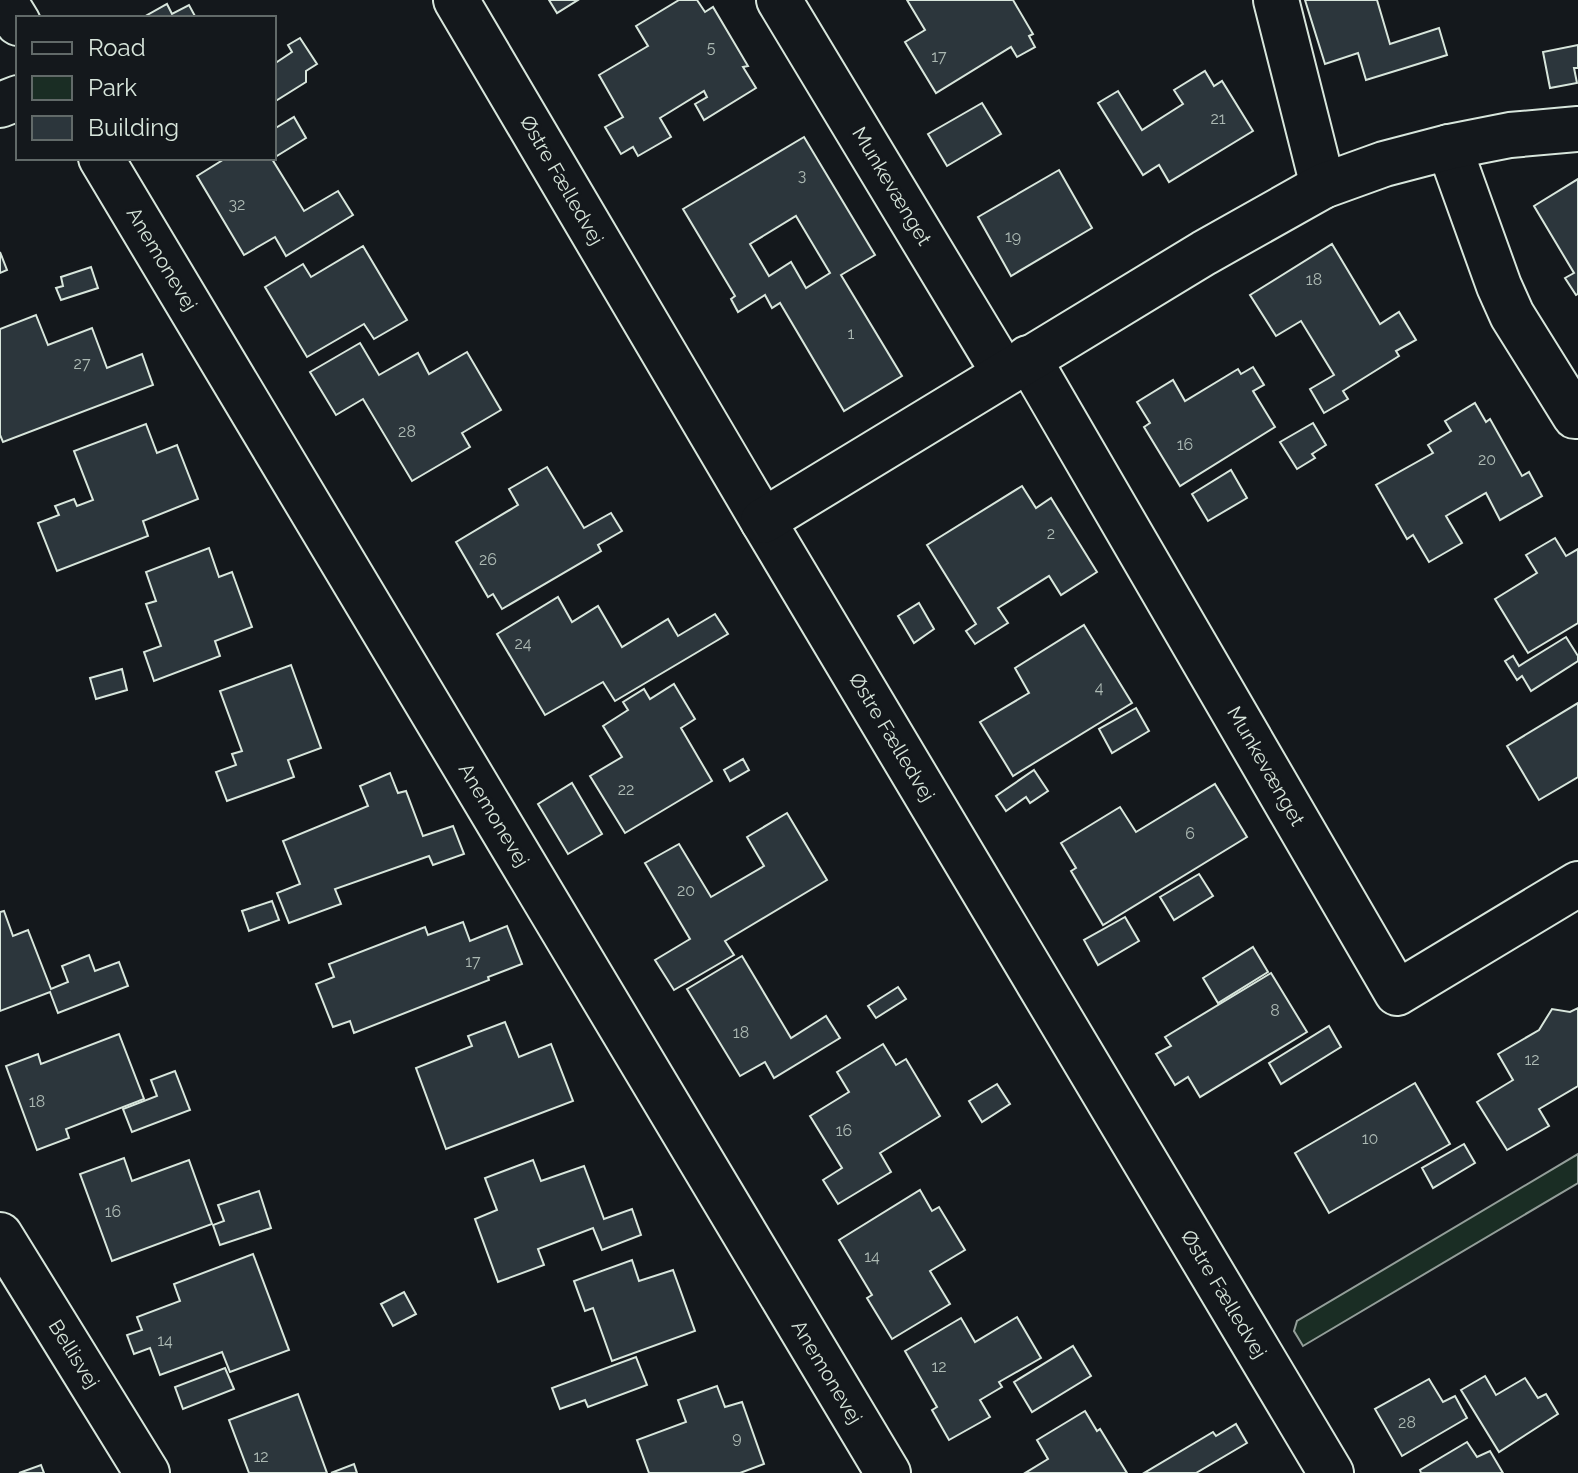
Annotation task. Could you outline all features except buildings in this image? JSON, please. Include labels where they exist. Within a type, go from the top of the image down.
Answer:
[{"type":"street","points":[[4,0],[16,20]]},
{"type":"street","name":"Østre Fælledvej","points":[[456,0],[1331,1473]]},
{"type":"street","name":"Munkevænget","points":[[779,0],[1016,365],[1397,993],[1578,884]]},
{"type":"street","points":[[1276,0],[1323,186]]},
{"type":"street","points":[[763,521],[1016,365],[1266,216],[1323,186],[1384,164],[1449,147],[1510,135],[1578,129]]},
{"type":"street","points":[[1449,147],[1486,257],[1512,315],[1575,416],[1578,416]]},
{"type":"street","name":"Anemonevej","points":[[102,160],[888,1473]]},
{"type":"street","name":"Bellisvej","points":[[0,1235],[147,1473]]},
{"type":"green space","points":[[1578,1154],[1578,1183],[1303,1346],[1294,1331],[1297,1321]]}]
